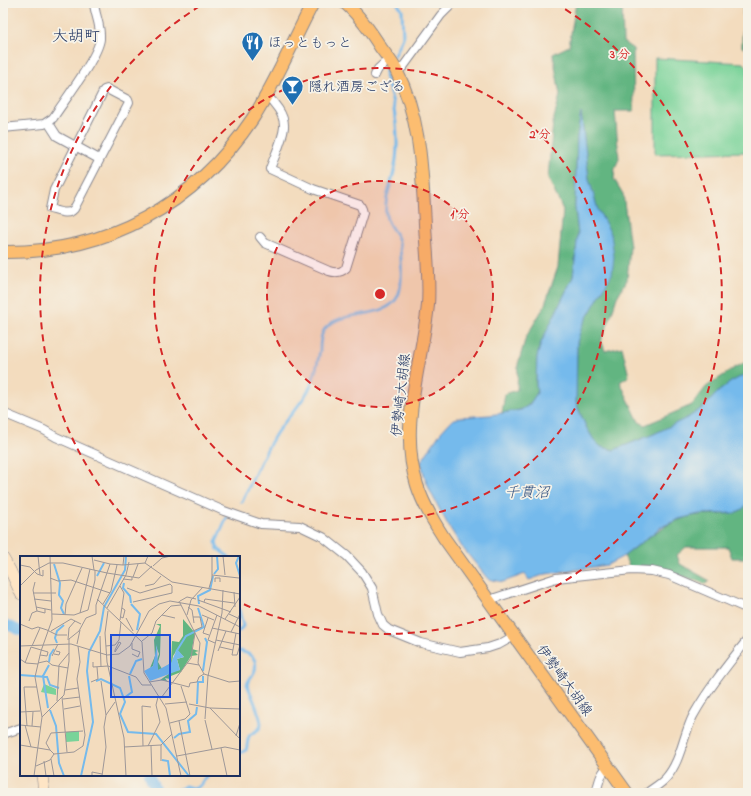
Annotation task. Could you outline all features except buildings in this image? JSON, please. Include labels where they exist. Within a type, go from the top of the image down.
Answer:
[{"type":"main road","points":[[3,252],[38,251],[79,244],[112,234],[154,214],[185,193],[210,171],[237,140],[254,117],[313,3]]},
{"type":"main road","name":"伊勢崎大胡線","points":[[345,3],[367,27],[396,71],[413,113],[420,153],[428,295],[427,312],[410,425],[412,467],[420,495],[437,526],[489,601],[627,793]]},
{"type":"street","points":[[3,128],[41,124],[48,122],[53,118],[95,54],[100,40],[100,23],[94,3]]},
{"type":"street","points":[[396,71],[402,66],[441,15],[453,3]]},
{"type":"street","points":[[375,75],[378,69],[389,59]]},
{"type":"street","points":[[106,89],[128,100],[129,103],[99,159],[72,212],[67,213],[50,209],[54,190],[104,90],[106,89]]},
{"type":"street","points":[[260,237],[265,243],[329,271],[343,271],[346,268],[362,213],[360,205],[313,189],[270,169],[277,152],[284,127],[276,105],[266,95]]},
{"type":"street","points":[[48,122],[57,136],[99,159]]},
{"type":"street","points":[[3,413],[224,511],[261,524],[300,526],[323,537],[347,556],[362,572],[372,588],[378,614],[383,624],[389,630],[421,643],[460,652],[488,648],[500,644],[514,636]]},
{"type":"street","points":[[3,558],[20,592]]},
{"type":"street","points":[[489,601],[523,588],[556,578],[644,570],[669,575],[748,609]]},
{"type":"street","points":[[647,793],[664,781],[668,775],[677,760],[693,717],[748,639]]},
{"type":"street","points":[[3,734],[20,728]]},
{"type":"street","points":[[596,793],[601,775],[609,766]]},
{"type":"street","points":[[42,776],[44,793]]},
{"type":"green space","points":[[576,3],[622,3],[623,42],[633,49],[634,111],[615,111],[619,159],[615,168],[614,179],[623,194],[630,247],[627,280],[617,297],[601,340],[605,351],[622,347],[629,376],[620,382],[639,422],[645,425],[692,405],[706,387],[736,367],[748,361],[748,373],[731,382],[718,392],[705,406],[689,417],[654,434],[614,450],[601,447],[594,441],[586,427],[576,403],[577,342],[582,326],[603,289],[611,234],[598,210],[589,179],[581,114],[577,137],[575,207],[578,234],[573,277],[541,343],[537,357],[537,393],[529,404],[523,409],[502,413],[505,394],[517,390],[518,364],[526,337],[544,307],[558,267],[563,210],[548,178],[553,122],[560,95],[553,54],[569,46]]},
{"type":"green space","points":[[741,3],[748,3],[748,50],[742,47],[743,6]]},
{"type":"green space","points":[[655,58],[744,63],[748,68],[748,152],[655,154]]},
{"type":"green space","points":[[748,500],[748,558],[732,558],[728,547],[686,547],[677,555],[680,564],[710,581],[706,584],[659,568],[629,566],[624,556],[650,536],[668,525],[688,517],[704,514],[735,513],[744,508]]},
{"type":"water","name":"千貫沼","points":[[581,113],[589,179],[598,210],[611,234],[614,257],[612,274],[582,326],[577,342],[576,403],[586,427],[594,440],[601,447],[614,450],[654,434],[689,417],[705,406],[718,392],[731,382],[748,373],[748,500],[744,508],[735,513],[699,514],[679,519],[661,527],[624,556],[607,565],[546,574],[529,580],[525,574],[503,582],[488,579],[462,547],[431,493],[421,462],[441,432],[452,420],[461,417],[490,415],[521,410],[529,405],[537,393],[537,357],[541,343],[573,277],[578,234],[575,207],[577,137]]},
{"type":"waterway","points":[[394,57],[403,38],[402,10],[397,3]]},
{"type":"waterway","points":[[242,502],[258,466],[272,440],[308,392],[315,372],[320,350],[321,337],[324,330],[332,323],[341,319],[383,309],[392,304],[400,291],[401,257],[399,241],[390,226],[386,215],[387,198],[394,171],[397,147],[396,123],[392,98],[385,76],[386,71]]},
{"type":"waterway","points":[[227,517],[216,542],[218,549],[228,556]]},
{"type":"waterway","points":[[240,614],[243,626],[240,630]]},
{"type":"waterway","points":[[3,623],[20,631]]},
{"type":"waterway","points":[[240,651],[252,656],[255,662],[256,666],[254,672],[247,684],[261,722],[258,730],[249,736],[246,750],[240,753]]},
{"type":"waterway","points":[[149,776],[157,793]]},
{"type":"waterway","points":[[174,793],[185,786],[195,789],[206,776]]},
{"type":"place","name":"ほっともっと","points":[[252,62]]},
{"type":"place","name":"隠れ酒房ござる","points":[[292,106]]},
{"type":"district","name":"大胡町","points":[[76,35]]}]
